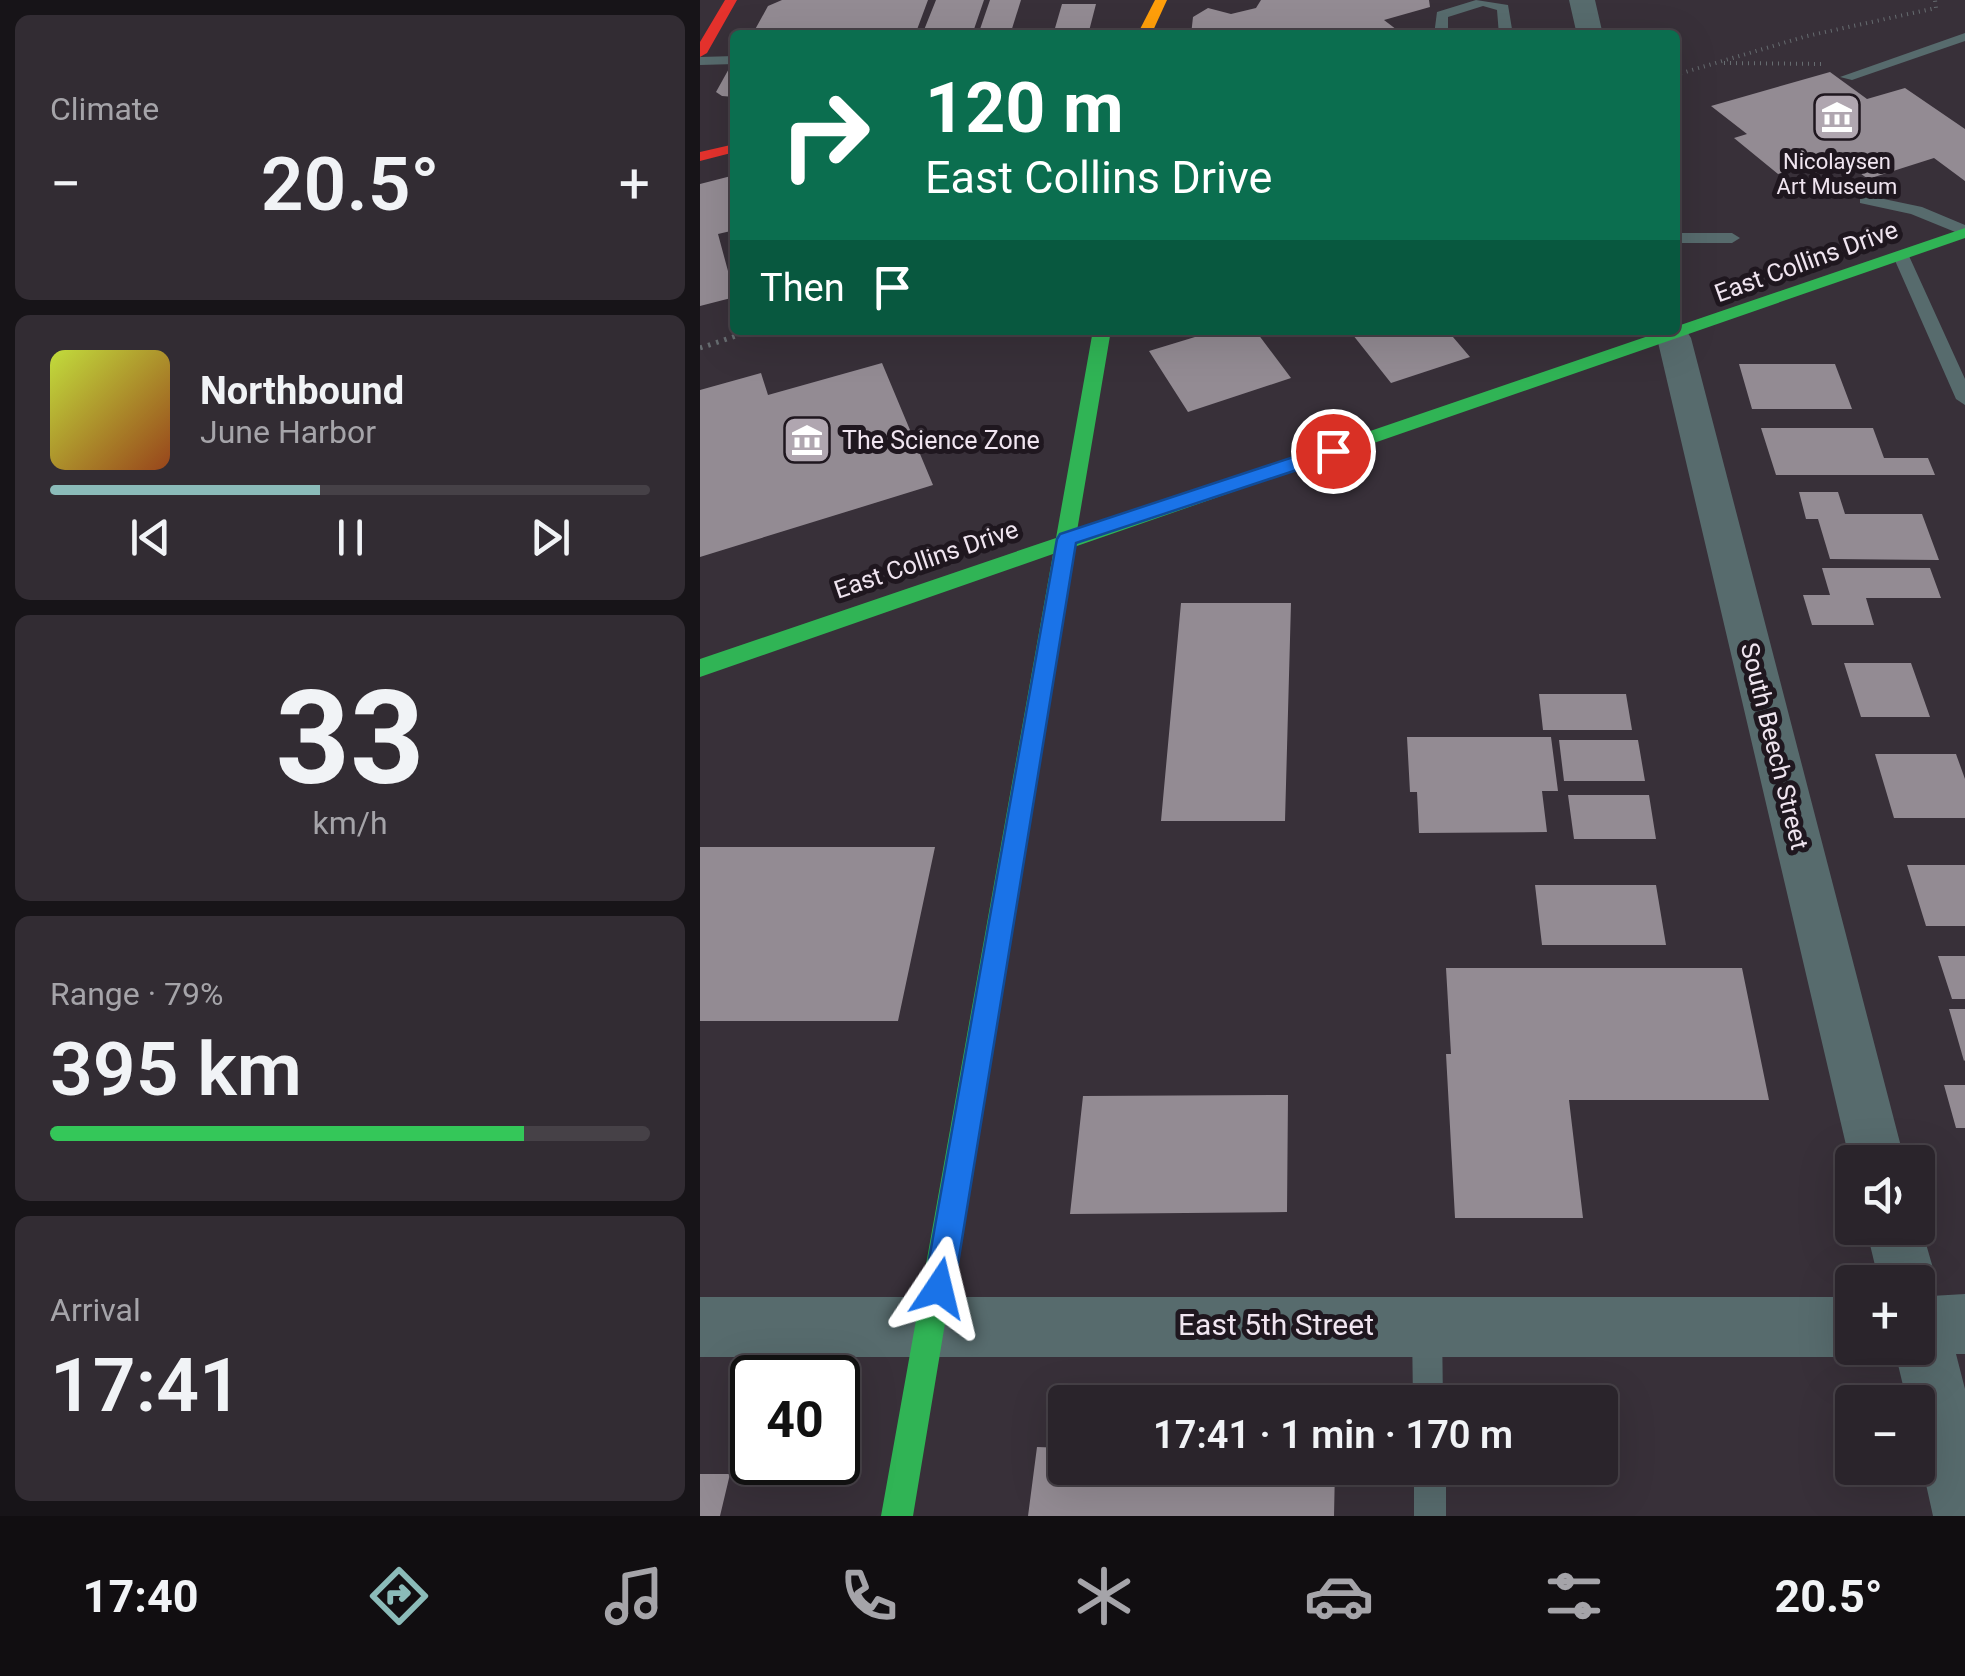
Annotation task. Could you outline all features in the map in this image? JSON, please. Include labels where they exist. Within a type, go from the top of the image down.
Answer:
[{"type":"street","points":[[700,57],[731,0]]},
{"type":"street","points":[[1582,0],[1589,30]]},
{"type":"street","points":[[700,157],[730,149]]},
{"type":"street","name":"East Collins Drive","points":[[1680,332],[1965,232]]},
{"type":"street","points":[[897,1516],[1101,335]]},
{"type":"street","name":"East Collins Drive","points":[[700,668],[1670,335]]},
{"type":"street","name":"South Beech Street","points":[[1673,335],[1874,1145]]},
{"type":"street","name":"East 5th Street","points":[[700,1327],[1835,1326]]},
{"type":"street","points":[[1935,1365],[1965,1515]]},
{"type":"lane","points":[[1442,30],[1442,15],[1483,2],[1503,8],[1505,30]]},
{"type":"lane","points":[[1848,77],[1965,37]]},
{"type":"lane","points":[[700,57],[730,60]]},
{"type":"lane","points":[[1865,200],[1908,205],[1937,214],[1965,232]]},
{"type":"lane","points":[[1680,238],[1732,238]]},
{"type":"lane","points":[[1901,256],[1965,399]]},
{"type":"lane","points":[[1427,1325],[1428,1385]]},
{"type":"lane","points":[[1430,1485],[1430,1516]]},
{"type":"path","points":[[1680,74],[1807,36],[1936,8],[1936,0]]},
{"type":"path","points":[[700,348],[739,335]]},
{"type":"building","points":[[782,0],[928,0],[917,30],[755,30],[768,6]]},
{"type":"building","points":[[936,0],[984,0],[974,30],[924,30]]},
{"type":"building","points":[[990,0],[1021,0],[1012,30],[980,30]]},
{"type":"building","points":[[1261,0],[1429,0],[1430,7],[1384,20],[1397,30],[1192,30],[1193,17],[1208,8],[1231,14],[1256,8]]},
{"type":"building","points":[[1062,4],[1096,4],[1089,30],[1054,30]]},
{"type":"building","points":[[730,67],[730,97],[716,92]]},
{"type":"building","name":"Nicolaysen Art Museum","points":[[1830,72],[1867,99],[1905,88],[1965,129],[1965,181],[1934,158],[1868,179],[1837,156],[1778,174],[1734,138],[1747,134],[1711,106]]},
{"type":"building","points":[[730,176],[730,231],[718,234],[730,278],[730,298],[700,306],[700,184]]},
{"type":"building","points":[[1202,335],[1259,335],[1291,378],[1188,412],[1149,351]]},
{"type":"building","points":[[1353,335],[1451,335],[1470,357],[1391,383]]},
{"type":"building","name":"The Science Zone","points":[[882,363],[933,485],[700,557],[700,390],[761,373],[768,395]]},
{"type":"building","points":[[1739,364],[1835,364],[1852,409],[1752,409]]},
{"type":"building","points":[[1761,428],[1873,428],[1884,458],[1928,458],[1935,475],[1776,475]]},
{"type":"building","points":[[1799,492],[1838,492],[1845,514],[1922,514],[1939,560],[1830,559],[1818,519],[1806,519]]},
{"type":"building","points":[[1822,568],[1930,568],[1941,598],[1866,598],[1874,625],[1812,625],[1803,595],[1830,595]]},
{"type":"building","points":[[1181,603],[1291,603],[1285,821],[1161,821]]},
{"type":"building","points":[[1844,663],[1911,663],[1930,717],[1861,717]]},
{"type":"building","points":[[1539,694],[1626,694],[1632,730],[1543,730]]},
{"type":"building","points":[[1407,737],[1551,737],[1558,791],[1542,791],[1547,832],[1419,833],[1417,792],[1410,792]]},
{"type":"building","points":[[1559,740],[1638,740],[1645,781],[1564,781]]},
{"type":"building","points":[[1875,754],[1956,754],[1965,779],[1965,818],[1894,818]]},
{"type":"building","points":[[1568,795],[1649,795],[1656,839],[1574,839]]},
{"type":"building","points":[[700,847],[935,847],[898,1021],[700,1021]]},
{"type":"building","points":[[1907,865],[1965,865],[1965,926],[1926,926]]},
{"type":"building","points":[[1535,885],[1656,885],[1666,945],[1542,945]]},
{"type":"building","points":[[1938,956],[1965,956],[1965,999],[1952,999]]},
{"type":"building","points":[[1446,968],[1742,968],[1769,1100],[1569,1100],[1583,1218],[1455,1218],[1446,1054],[1451,1054]]},
{"type":"building","points":[[1949,1009],[1965,1009],[1964,1061]]},
{"type":"building","points":[[1944,1085],[1965,1085],[1965,1128],[1956,1128]]},
{"type":"building","points":[[1288,1095],[1287,1212],[1070,1214],[1083,1096]]},
{"type":"building","points":[[1037,1447],[1048,1447],[1048,1485],[1335,1485],[1334,1516],[1028,1516]]},
{"type":"building","points":[[700,1474],[730,1474],[720,1516],[700,1516]]},
{"type":"traffic: fast","points":[[1680,331],[1965,233]]},
{"type":"traffic: fast","points":[[897,1516],[1101,335]]},
{"type":"traffic: fast","points":[[700,668],[1668,335]]},
{"type":"traffic: slow","points":[[1146,30],[1161,0]]},
{"type":"traffic: jam","points":[[700,53],[731,0]]},
{"type":"traffic: jam","points":[[700,157],[730,149]]},
{"type":"place","name":"Nicolaysen Art Museum","points":[[1837,117]]},
{"type":"place","name":"The Science Zone","points":[[807,440]]},
{"type":"route","points":[[939,1288],[1067,539],[1333,451]]}]
